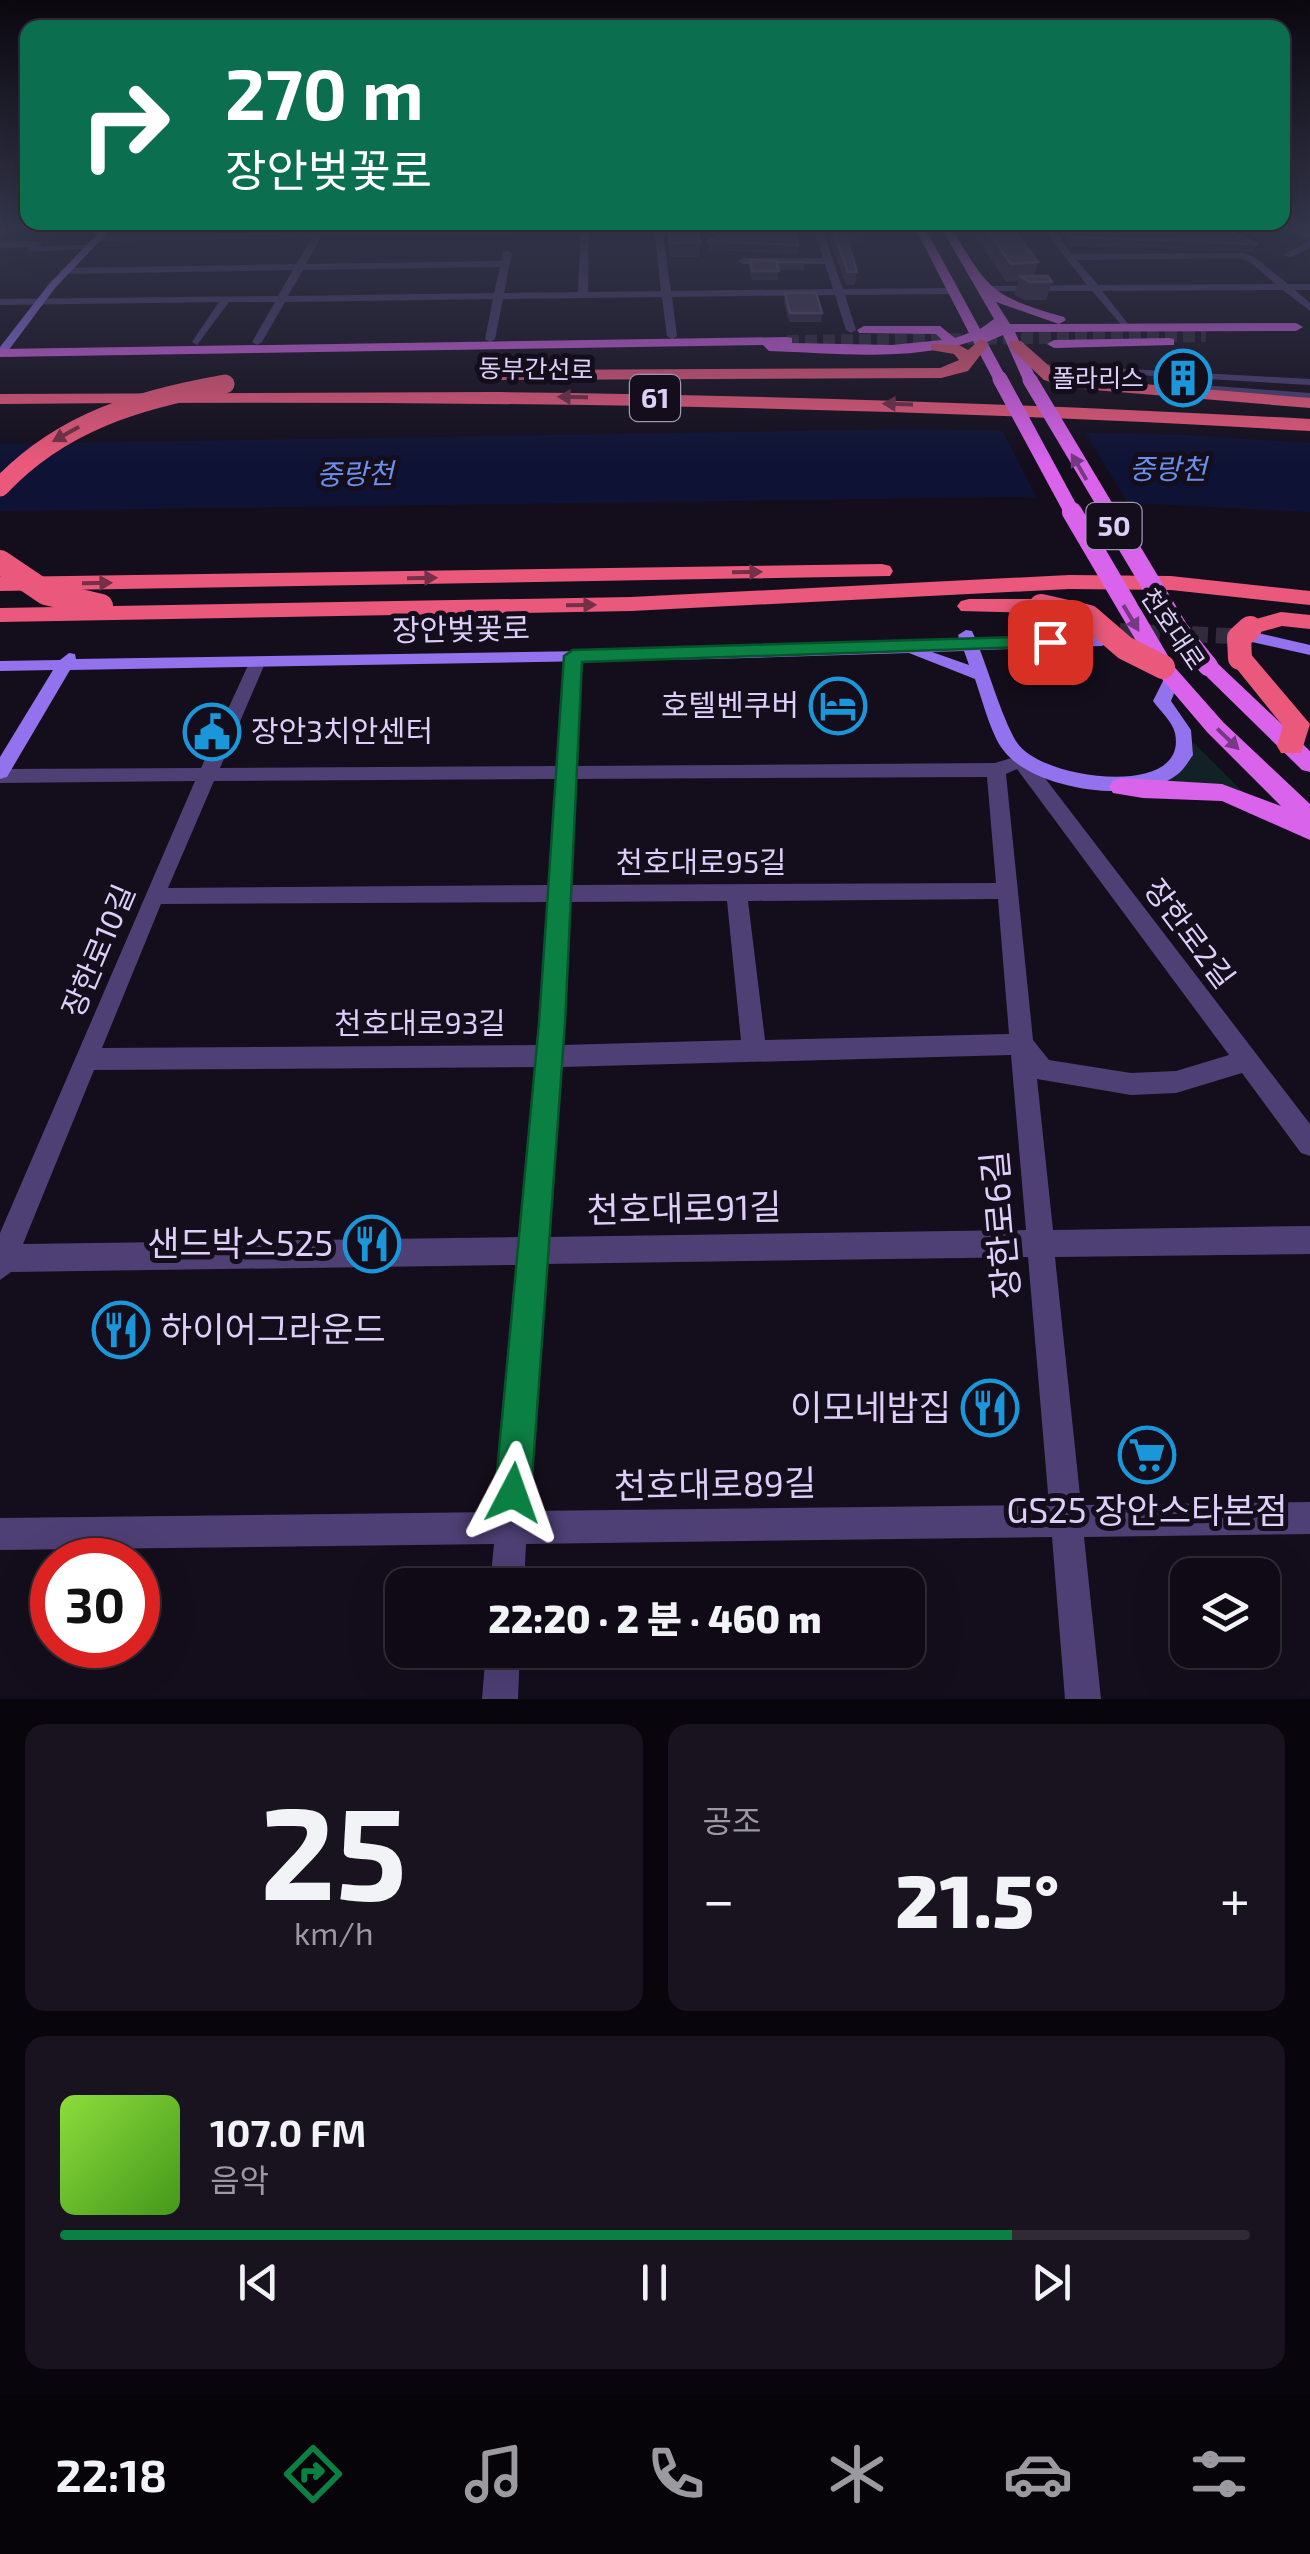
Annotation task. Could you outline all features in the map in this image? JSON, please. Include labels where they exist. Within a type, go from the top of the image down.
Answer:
[{"type":"highway","points":[[1007,331],[1028,379]]},
{"type":"highway","points":[[462,376],[941,373],[962,366],[980,341]]},
{"type":"highway","points":[[938,346],[959,350],[968,360]]},
{"type":"highway","points":[[619,374],[1056,379],[1098,386],[1310,400]]},
{"type":"highway","points":[[0,388],[307,377]]},
{"type":"highway","points":[[1028,379],[1310,400]]},
{"type":"highway","points":[[1028,379],[1310,422]]},
{"type":"highway","points":[[0,488],[40,450],[91,421],[158,398],[232,381]]},
{"type":"highway","name":"동부간선로","points":[[0,399],[337,395],[671,398],[1310,422]]},
{"type":"highway","points":[[0,562],[23,581],[50,594],[101,606],[196,611]]},
{"type":"highway","points":[[0,584],[1072,567],[1183,570],[1310,581]]},
{"type":"highway","points":[[631,604],[1085,582],[1171,583],[1310,598]]},
{"type":"highway","points":[[0,615],[631,604],[1041,606],[1090,617],[1125,648],[1167,674]]},
{"type":"highway","points":[[1300,754],[1297,726],[1252,643],[1281,619],[1310,622]]},
{"type":"main road","points":[[926,329],[950,322],[952,305]]},
{"type":"main road","name":"천호대로","points":[[960,305],[1114,590],[1167,674],[1310,819]]},
{"type":"main road","points":[[992,305],[1007,331]]},
{"type":"main road","points":[[1011,305],[1068,323],[1094,326]]},
{"type":"main road","points":[[2,349],[197,342],[680,339],[938,346],[1042,327],[1124,325],[1299,331],[1310,337]]},
{"type":"main road","points":[[1042,327],[1034,331],[1040,340],[1059,344],[1299,331]]},
{"type":"main road","points":[[844,331],[944,332],[949,343],[938,346]]},
{"type":"main road","points":[[1203,333],[1299,331]]},
{"type":"main road","points":[[2,349],[71,352],[788,336]]},
{"type":"main road","points":[[71,352],[69,348],[106,344]]},
{"type":"main road","points":[[1028,379],[1036,352],[1059,344]]},
{"type":"main road","name":"천호대로","points":[[1028,379],[1178,629],[1208,666],[1300,754]]},
{"type":"main road","points":[[1121,787],[1223,793],[1253,802],[1310,831]]},
{"type":"street","points":[[2,349],[36,305]]},
{"type":"street","points":[[197,342],[222,305]]},
{"type":"street","points":[[257,342],[278,305]]},
{"type":"street","points":[[490,340],[497,305]]},
{"type":"street","points":[[669,305],[680,339]]},
{"type":"street","points":[[840,305],[844,331]]},
{"type":"street","points":[[1108,305],[1124,325]]},
{"type":"street","points":[[1194,374],[1199,381],[1310,400]]},
{"type":"street","points":[[1028,379],[1194,374],[1310,382]]},
{"type":"street","name":"장안벚꽃로","points":[[0,666],[68,660],[1096,636]]},
{"type":"street","name":"장안벚꽃로","points":[[0,656],[258,662],[894,647],[968,640]]},
{"type":"street","name":"장한로6길","points":[[968,640],[1002,730],[1009,766],[1008,891],[1082,1699]]},
{"type":"street","points":[[1252,643],[1310,651]]},
{"type":"street","points":[[894,647],[938,657],[980,675]]},
{"type":"street","points":[[508,1568],[531,1248],[550,1056],[573,656]]},
{"type":"street","points":[[0,774],[68,660]]},
{"type":"street","name":"장한로10길","points":[[1,1260],[154,896],[258,662]]},
{"type":"street","points":[[0,774],[1009,766],[1074,783],[1121,787],[1165,772],[1182,755],[1184,734],[1162,702],[1167,674]]},
{"type":"street","name":"장한로2길","points":[[1009,766],[1247,1060],[1310,1144]]},
{"type":"street","name":"천호대로95길","points":[[154,896],[1008,891]]},
{"type":"street","points":[[737,894],[754,1051]]},
{"type":"street","points":[[1022,1044],[1042,1070],[1131,1084],[1176,1082],[1247,1060]]},
{"type":"street","name":"천호대로93길","points":[[87,1059],[550,1056],[1022,1044]]},
{"type":"street","name":"천호대로91길","points":[[1,1260],[531,1248],[1310,1240]]},
{"type":"street","name":"천호대로89길","points":[[0,1534],[1310,1518]]},
{"type":"street","points":[[500,1699],[502,1668]]},
{"type":"shaded area","points":[[1193,743],[1245,794],[1156,782],[1192,752]]},
{"type":"water","name":"중랑천","points":[[917,429],[1187,435],[1310,443],[1310,512],[1017,497],[0,511],[0,444]]},
{"type":"pier","points":[[1000,426],[1082,427],[1130,507],[1039,503]]},
{"type":"building","points":[[788,305],[820,305],[822,313],[790,313]]},
{"type":"tunnel","points":[[787,341],[1206,336]]},
{"type":"tunnel","points":[[1096,630],[1252,637]]},
{"type":"place","name":"폴라리스","points":[[1183,378]]},
{"type":"place","name":"호텔벤쿠버","points":[[838,706]]},
{"type":"place","name":"장안3치안센터","points":[[212,732]]},
{"type":"place","name":"샌드박스525","points":[[372,1244]]},
{"type":"place","name":"하이어그라운드","points":[[121,1330]]},
{"type":"place","name":"이모네밥집","points":[[990,1408]]},
{"type":"place","name":"GS25 장안스타본점","points":[[1147,1455]]},
{"type":"route","points":[[513,1493],[552,1023],[573,656],[1050,642]]}]
